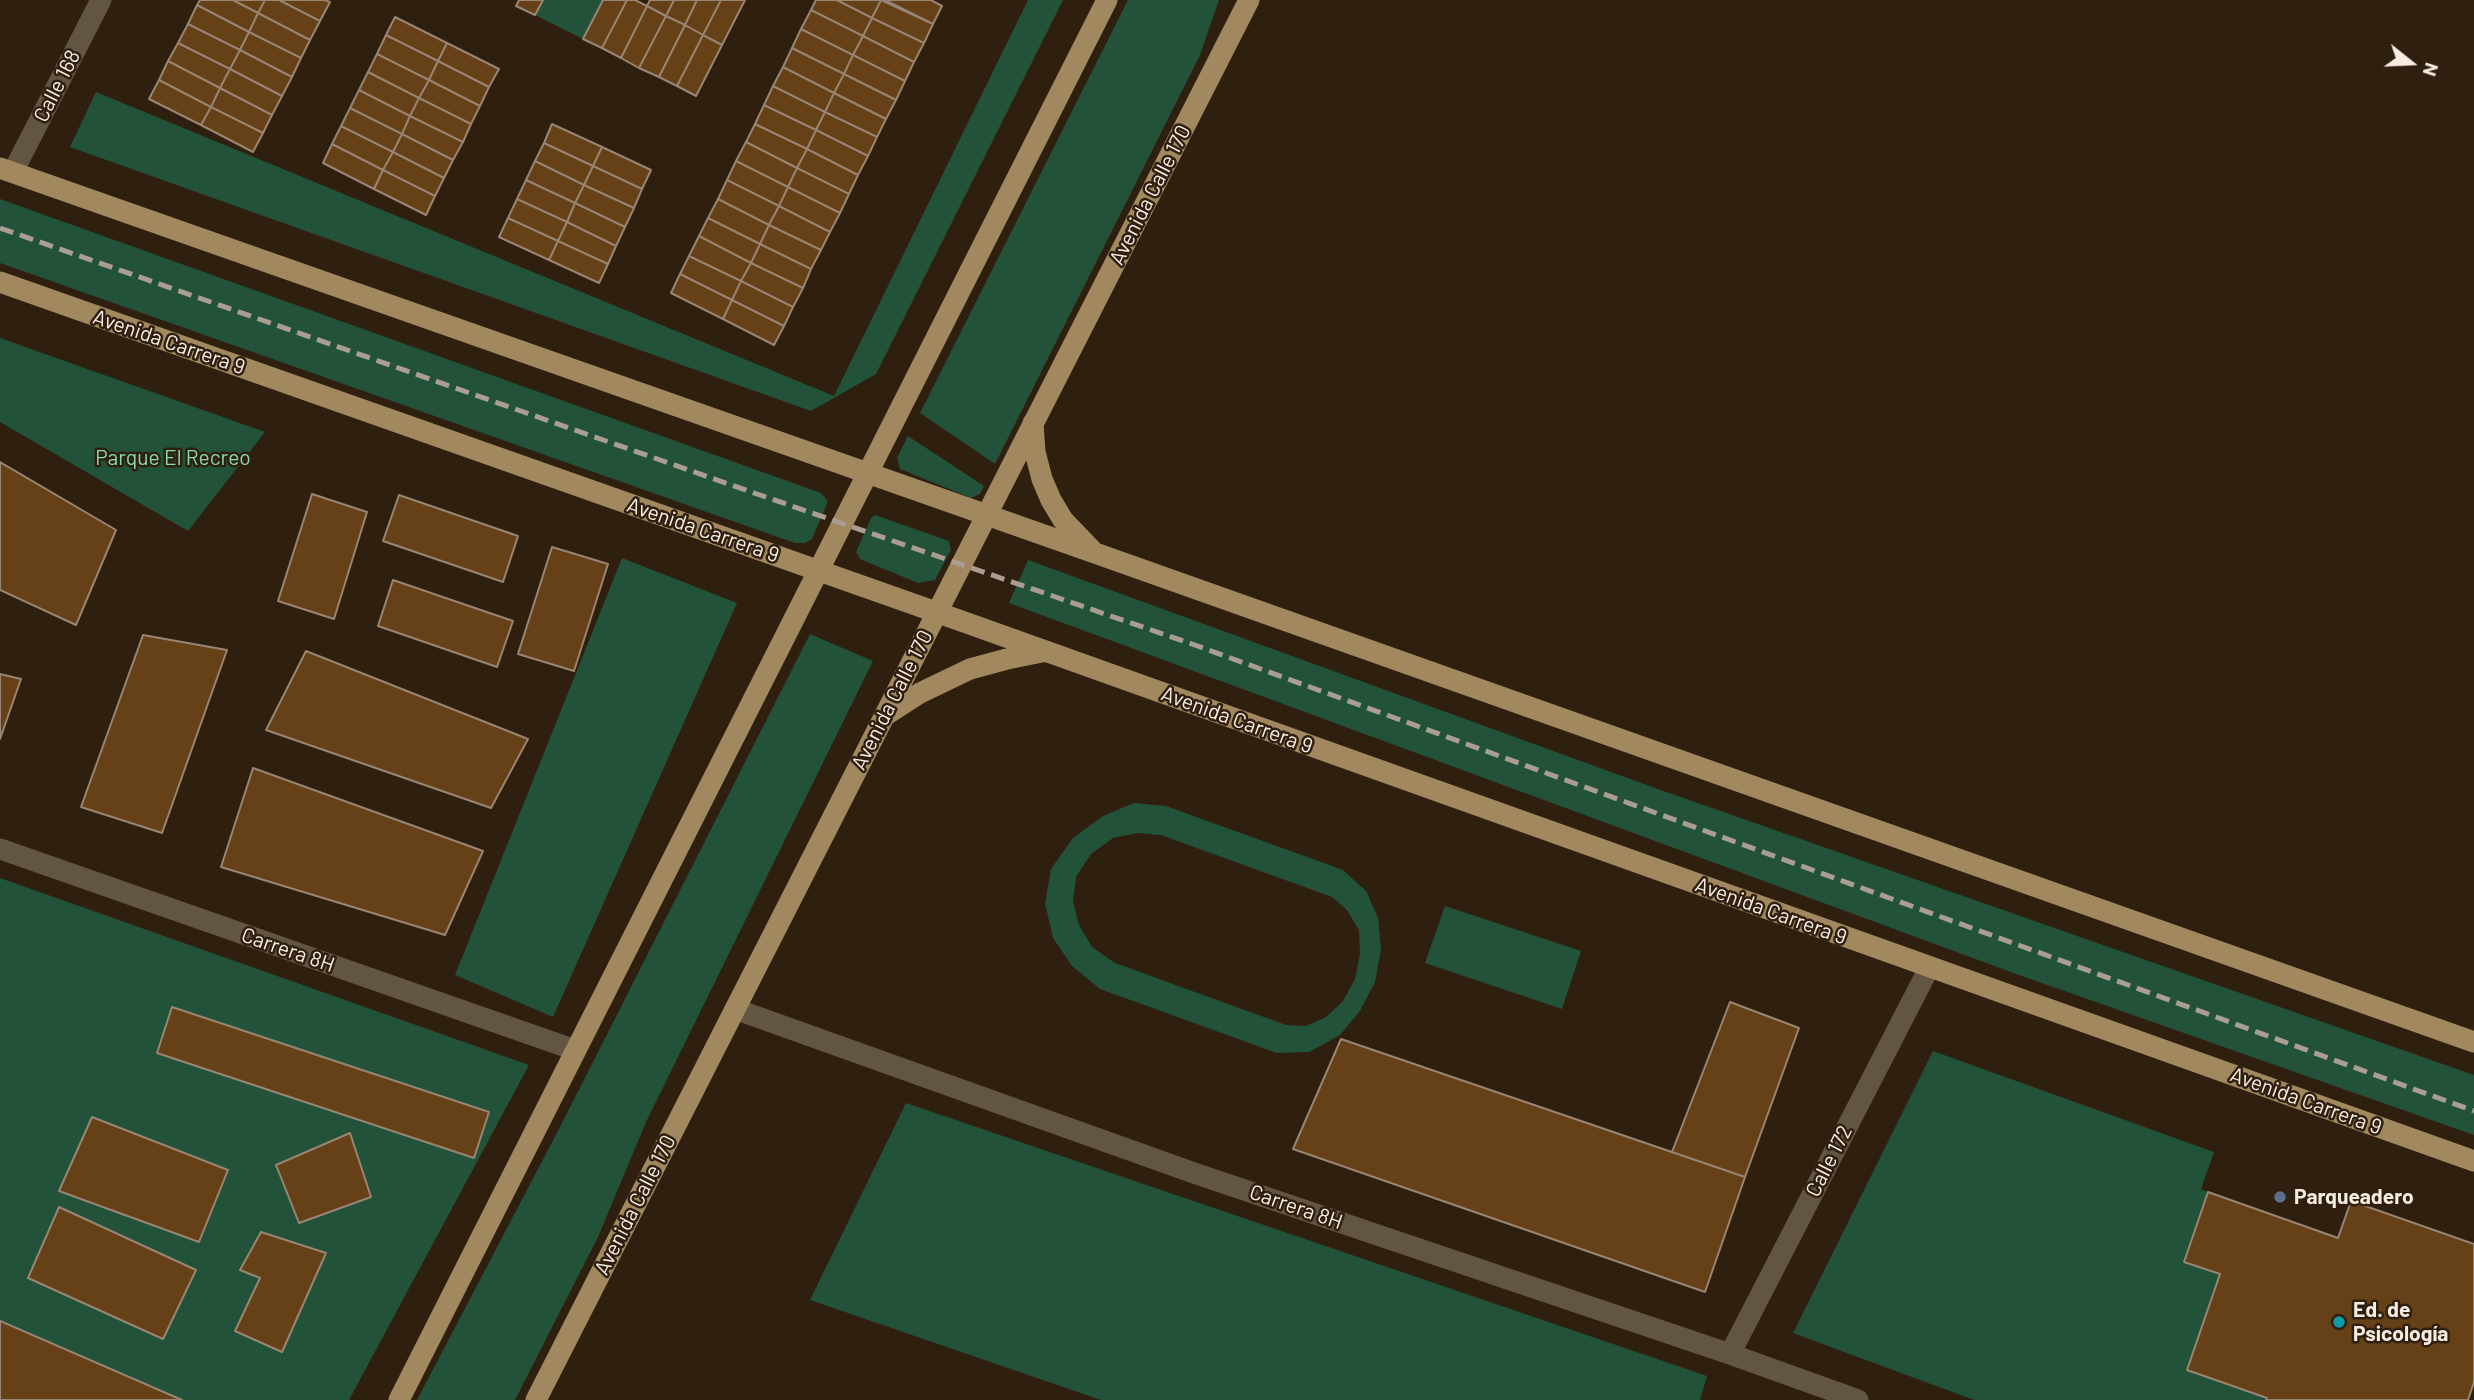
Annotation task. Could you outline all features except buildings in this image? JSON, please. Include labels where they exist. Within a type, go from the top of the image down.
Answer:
[{"type":"main road","points":[[1221,53],[1234,18],[1235,0]]},
{"type":"main road","name":"Avenida Calle 170","points":[[536,1400],[1249,0]]},
{"type":"main road","points":[[399,1400],[1106,3]]},
{"type":"main road","points":[[7,170],[2474,1042]]},
{"type":"main road","name":"Avenida Carrera 9","points":[[0,282],[2474,1161]]},
{"type":"main road","points":[[1033,423],[1035,452],[1051,500],[1063,520],[1095,553]]},
{"type":"main road","points":[[884,716],[928,689],[970,669],[1045,652]]},
{"type":"street","name":"Calle 168","points":[[7,170],[101,0]]},
{"type":"street","name":"Carrera 8H","points":[[0,849],[575,1050]]},
{"type":"street","name":"Calle 172","points":[[1730,1354],[1929,968]]},
{"type":"street","name":"Carrera 8H","points":[[735,1009],[1194,1173],[1730,1354],[1858,1400]]},
{"type":"green space","points":[[543,0],[603,0],[583,39],[535,15]]},
{"type":"green space","points":[[1028,0],[1063,0],[876,374],[811,411],[70,147],[96,92],[834,396]]},
{"type":"green space","points":[[1128,0],[1219,0],[1200,55],[995,464],[920,413]]},
{"type":"green space","points":[[0,199],[821,493],[827,504],[812,539],[805,543],[795,543],[0,263]]},
{"type":"green space","name":"Parque El Recreo","points":[[0,338],[265,432],[188,531],[0,422]]},
{"type":"green space","points":[[908,436],[984,486],[980,494],[971,498],[900,469],[897,458]]},
{"type":"green space","points":[[875,515],[949,541],[951,550],[935,580],[918,583],[860,559],[856,552],[871,518]]},
{"type":"green space","points":[[622,558],[737,603],[553,1017],[455,975]]},
{"type":"green space","points":[[1028,560],[1655,788],[2474,1075],[2474,1135],[2019,975],[1009,603]]},
{"type":"green space","points":[[810,634],[873,661],[646,1122],[598,1237],[515,1400],[417,1400],[560,1127]]},
{"type":"green space","points":[[1134,803],[1166,806],[1343,870],[1366,891],[1378,918],[1381,949],[1375,982],[1360,1011],[1340,1035],[1309,1052],[1277,1053],[1100,989],[1072,966],[1053,938],[1045,903],[1051,869],[1073,838],[1103,816]],"holes":[[[1137,833],[1161,835],[1332,897],[1347,910],[1359,930],[1360,954],[1355,979],[1343,1001],[1326,1017],[1306,1026],[1286,1025],[1115,963],[1092,947],[1079,925],[1073,902],[1076,877],[1091,854],[1113,838]]]},
{"type":"green space","points":[[0,878],[529,1065],[349,1400],[0,1400]]},
{"type":"green space","points":[[1445,906],[1581,951],[1562,1009],[1425,963]]},
{"type":"green space","points":[[1933,1051],[2214,1152],[2201,1189],[2208,1192],[2184,1261],[2220,1274],[2187,1370],[2267,1398],[2266,1400],[1974,1400],[1793,1333]]},
{"type":"green space","points":[[906,1103],[1707,1376],[1700,1400],[1101,1400],[810,1300]]},
{"type":"railway","points":[[0,228],[1192,644],[2474,1111]]},
{"type":"place","name":"Parqueadero","points":[[2280,1197]]},
{"type":"place","name":"Ed. de Psicología","points":[[2339,1322]]}]
